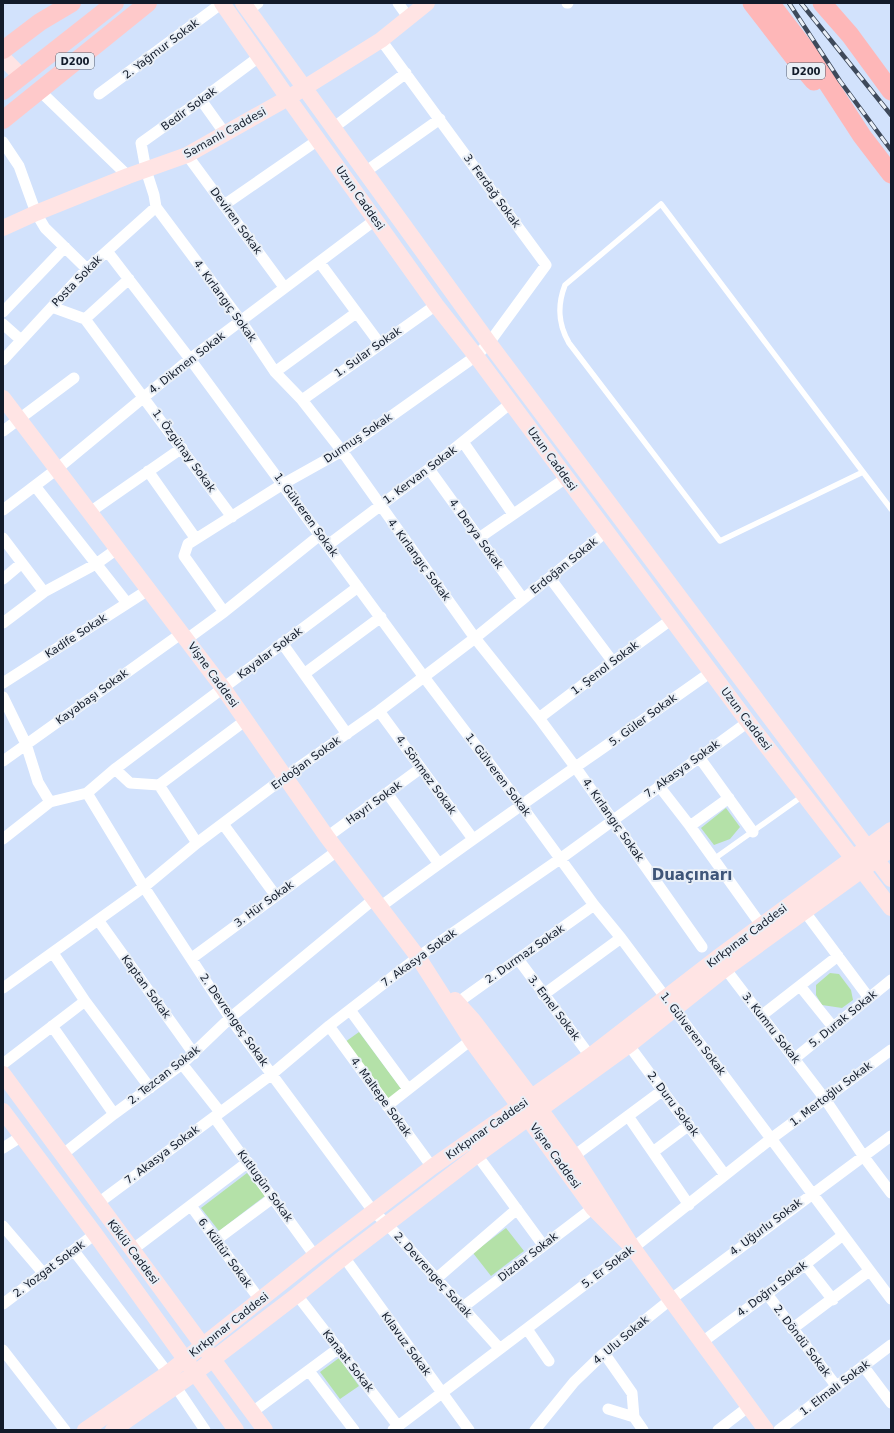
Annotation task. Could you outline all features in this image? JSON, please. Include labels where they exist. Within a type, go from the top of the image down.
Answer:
[{"type":"highway","name":"D200","points":[[752,3],[796,60],[862,136],[891,174]]},
{"type":"highway","name":"D200","points":[[770,3],[806,50],[862,136]]},
{"type":"highway","points":[[822,3],[850,35]]},
{"type":"highway","points":[[830,3],[850,35],[891,91]]},
{"type":"main road","points":[[3,50],[40,22],[72,3]]},
{"type":"main road","name":"D200","points":[[3,120],[148,3]]},
{"type":"main road","name":"Uzun Caddesi","points":[[222,3],[436,305],[476,356],[748,722],[891,908]]},
{"type":"main road","name":"Samanlı Caddesi","points":[[3,228],[128,176],[187,155],[226,135],[382,40],[408,17],[427,3]]},
{"type":"main road","name":"D200","points":[[3,91],[111,4]]},
{"type":"main road","name":"Uzun Caddesi","points":[[250,5],[304,87],[489,344],[891,879]]},
{"type":"main road","points":[[3,58],[21,76],[40,91]]},
{"type":"main road","name":"Vişne Caddesi","points":[[3,398],[223,688],[327,837],[418,957],[473,1020],[593,1208],[633,1248]]},
{"type":"main road","name":"Kırkpınar Caddesi","points":[[85,1430],[168,1373],[315,1256],[432,1167],[530,1108],[625,1039],[721,963],[761,925],[872,854],[891,830]]},
{"type":"main road","name":"Kırkpınar Caddesi","points":[[872,854],[891,849]]},
{"type":"main road","name":"Kırkpınar Caddesi","points":[[721,963],[805,912],[858,864]]},
{"type":"main road","name":"Vişne Caddesi","points":[[418,957],[471,1040],[574,1156],[633,1248],[766,1430]]},
{"type":"main road","name":"Kırkpınar Caddesi","points":[[113,1430],[214,1359],[477,1155],[590,1056],[625,1039]]},
{"type":"main road","name":"Köklü Caddesi","points":[[3,1074],[97,1204],[214,1359],[251,1413],[265,1430]]},
{"type":"main road","name":"Köklü Caddesi","points":[[3,1110],[95,1234],[236,1430]]},
{"type":"street","name":"2. Yağmur Sokak","points":[[99,94],[222,3]]},
{"type":"street","points":[[398,3],[408,17]]},
{"type":"street","name":"3. Ferdağ Sokak","points":[[382,40],[546,265],[489,344]]},
{"type":"street","name":"Bedir Sokak","points":[[146,170],[141,143],[259,57]]},
{"type":"street","points":[[333,128],[406,73]]},
{"type":"street","points":[[40,91],[128,176]]},
{"type":"street","points":[[201,100],[226,135]]},
{"type":"street","points":[[365,172],[440,119]]},
{"type":"street","points":[[224,205],[318,140]]},
{"type":"street","points":[[3,142],[20,166],[36,213],[45,228],[87,269]]},
{"type":"street","name":"Deviren Sokak","points":[[187,155],[284,287]]},
{"type":"street","name":"4. Kırlangıç Sokak","points":[[146,170],[154,195],[156,207],[242,321],[275,372],[302,400],[342,451],[475,638],[539,718],[576,768],[702,947]]},
{"type":"street","name":"Posta Sokak","points":[[3,360],[87,269],[156,207]]},
{"type":"street","name":"4. Dikmen Sokak","points":[[3,510],[57,469],[190,359],[242,321],[284,287],[320,263],[375,220]]},
{"type":"street","points":[[3,312],[65,247]]},
{"type":"street","name":"1. Gülveren Sokak","points":[[107,251],[130,279],[358,587],[382,617],[424,677],[521,805],[594,906],[621,938],[671,1004],[891,1299]]},
{"type":"street","points":[[320,263],[380,344]]},
{"type":"street","points":[[52,307],[85,319],[130,279]]},
{"type":"street","name":"1. Sular Sokak","points":[[302,400],[436,305]]},
{"type":"street","points":[[275,372],[356,313]]},
{"type":"street","name":"1. Özgünay Sokak","points":[[85,319],[232,517]]},
{"type":"street","points":[[3,324],[21,340]]},
{"type":"street","name":"Durmuş Sokak","points":[[224,612],[184,556],[188,544],[283,484],[342,451],[476,356],[489,344]]},
{"type":"street","points":[[3,432],[74,378]]},
{"type":"street","name":"1. Kervan Sokak","points":[[328,545],[429,469],[511,403]]},
{"type":"street","points":[[463,442],[513,514]]},
{"type":"street","points":[[90,512],[182,448]]},
{"type":"street","name":"4. Derya Sokak","points":[[429,469],[523,599]]},
{"type":"street","points":[[148,471],[196,539]]},
{"type":"street","points":[[479,538],[566,478]]},
{"type":"street","points":[[35,486],[127,603]]},
{"type":"street","name":"Erdoğan Sokak","points":[[3,988],[53,954],[144,887],[198,843],[285,777],[379,711],[424,677],[475,638],[606,532]]},
{"type":"street","points":[[184,636],[224,612],[320,535]]},
{"type":"street","points":[[3,538],[44,592]]},
{"type":"street","points":[[3,623],[44,592],[96,564],[117,549]]},
{"type":"street","points":[[3,579],[22,563]]},
{"type":"street","points":[[550,578],[613,662]]},
{"type":"street","name":"Kayalar Sokak","points":[[87,793],[115,769],[358,587]]},
{"type":"street","name":"Kadife Sokak","points":[[3,683],[148,590]]},
{"type":"street","points":[[304,674],[382,617]]},
{"type":"street","name":"1. Şenol Sokak","points":[[539,718],[672,619]]},
{"type":"street","name":"Kayabaşı Sokak","points":[[3,761],[184,636]]},
{"type":"street","points":[[282,643],[347,734]]},
{"type":"street","name":"5. Güler Sokak","points":[[473,839],[711,672]]},
{"type":"street","points":[[3,697],[26,744],[38,782],[50,802]]},
{"type":"street","name":"4. Sönmez Sokak","points":[[379,711],[473,839]]},
{"type":"street","points":[[115,769],[130,783],[159,785],[246,720]]},
{"type":"street","name":"7. Akasya Sokak","points":[[97,1204],[272,1074],[418,957],[560,859],[748,722]]},
{"type":"street","points":[[699,758],[753,832]]},
{"type":"street","name":"Hayri Sokak","points":[[327,837],[421,768]]},
{"type":"street","points":[[159,785],[198,843]]},
{"type":"street","points":[[659,786],[690,826],[761,925]]},
{"type":"street","points":[[3,839],[50,802],[87,793]]},
{"type":"street","name":"2. Devrengeç Sokak","points":[[87,793],[144,887],[230,1018],[373,1212],[387,1224],[500,1349]]},
{"type":"street","points":[[387,793],[439,864]]},
{"type":"street","points":[[690,826],[729,798]]},
{"type":"street","points":[[224,824],[276,896]]},
{"type":"street","name":"2. Tezcan Sokak","points":[[62,1155],[114,1114],[182,1064],[230,1018],[377,903],[439,864],[473,839]]},
{"type":"street","name":"3. Hür Sokak","points":[[192,958],[337,850]]},
{"type":"street","name":"2. Durmaz Sokak","points":[[457,1003],[594,906]]},
{"type":"street","points":[[805,912],[869,998]]},
{"type":"street","name":"Kaptan Sokak","points":[[98,920],[194,1054]]},
{"type":"street","points":[[543,995],[621,938]]},
{"type":"street","points":[[53,954],[85,1001],[150,1088]]},
{"type":"street","points":[[761,1016],[838,956]]},
{"type":"street","name":"3. Emel Sokak","points":[[518,959],[543,995],[590,1056]]},
{"type":"street","name":"3. Kumru Sokak","points":[[721,963],[825,1099],[864,1157],[891,1193]]},
{"type":"street","name":"5. Durak Sokak","points":[[794,1059],[891,980]]},
{"type":"street","points":[[800,986],[833,1027]]},
{"type":"street","points":[[3,1064],[85,1001]]},
{"type":"street","points":[[350,1010],[408,1090]]},
{"type":"street","points":[[52,1026],[114,1114]]},
{"type":"street","name":"4. Maltepe Sokak","points":[[330,1026],[432,1167]]},
{"type":"street","name":"2. Duru Sokak","points":[[625,1039],[725,1175]]},
{"type":"street","points":[[387,1106],[471,1040]]},
{"type":"street","name":"1. Mertoğlu Sokak","points":[[772,1138],[891,1050]]},
{"type":"street","name":"Kutlugün Sokak","points":[[182,1064],[248,1162],[315,1256]]},
{"type":"street","points":[[574,1156],[662,1090]]},
{"type":"street","points":[[628,1116],[689,1205]]},
{"type":"street","points":[[653,1152],[689,1125]]},
{"type":"street","points":[[3,1148],[22,1136]]},
{"type":"street","name":"4. Uğurlu Sokak","points":[[670,1300],[812,1193],[864,1157],[891,1136]]},
{"type":"street","name":"5. Er Sokak","points":[[396,1428],[689,1205],[772,1138]]},
{"type":"street","points":[[477,1155],[544,1245]]},
{"type":"street","points":[[132,1250],[248,1162]]},
{"type":"street","points":[[216,1240],[274,1197]]},
{"type":"street","name":"6. Kültür Sokak","points":[[191,1206],[260,1300]]},
{"type":"street","name":"Dizdar Sokak","points":[[463,1308],[593,1208]]},
{"type":"street","points":[[437,1278],[517,1209]]},
{"type":"street","points":[[3,1226],[44,1274]]},
{"type":"street","name":"2. Yozgat Sokak","points":[[3,1304],[95,1234]]},
{"type":"street","name":"4. Doğru Sokak","points":[[701,1343],[843,1236]]},
{"type":"street","points":[[74,1251],[168,1373]]},
{"type":"street","name":"Kılavuz Sokak","points":[[344,1258],[469,1430]]},
{"type":"street","points":[[806,1264],[833,1300]]},
{"type":"street","points":[[792,1329],[833,1300],[869,1271]]},
{"type":"street","name":"2. Döndü Sokak","points":[[767,1294],[837,1387]]},
{"type":"street","name":"Kanaat Sokak","points":[[298,1295],[339,1348],[396,1428]]},
{"type":"street","name":"4. Ulu Sokak","points":[[535,1430],[574,1382],[604,1353],[670,1300]]},
{"type":"street","points":[[527,1329],[549,1361]]},
{"type":"street","name":"1. Elmalı Sokak","points":[[779,1430],[864,1367],[891,1345]]},
{"type":"street","points":[[251,1413],[339,1348]]},
{"type":"street","points":[[3,1350],[65,1430]]},
{"type":"street","points":[[604,1353],[632,1393],[634,1417],[643,1430]]},
{"type":"street","points":[[864,1367],[891,1403]]},
{"type":"street","points":[[309,1371],[354,1430]]},
{"type":"street","points":[[176,1387],[205,1430]]},
{"type":"street","points":[[718,1430],[748,1407]]},
{"type":"street","points":[[608,1408],[634,1417]]},
{"type":"street","points":[[542,1420],[550,1430]]},
{"type":"lane","points":[[863,472],[720,541],[569,343],[562,330],[559,316],[560,300],[565,285],[662,204],[891,509]]},
{"type":"lane","points":[[714,859],[804,795]]},
{"type":"green space","points":[[726,808],[740,827],[730,839],[714,845],[701,828]]},
{"type":"green space","points":[[830,973],[839,974],[851,990],[853,1000],[842,1008],[822,1005],[816,995],[816,985]]},
{"type":"green space","points":[[359,1032],[402,1090],[388,1100],[345,1042]]},
{"type":"green space","points":[[247,1173],[265,1196],[219,1231],[201,1208]]},
{"type":"green space","points":[[506,1228],[524,1251],[491,1276],[473,1253]]},
{"type":"green space","points":[[339,1358],[359,1386],[340,1399],[320,1372]]},
{"type":"railway","points":[[789,3],[840,81],[891,150]]},
{"type":"railway","points":[[801,3],[891,115]]},
{"type":"district","name":"Duaçınarı","points":[[692,875]]}]
